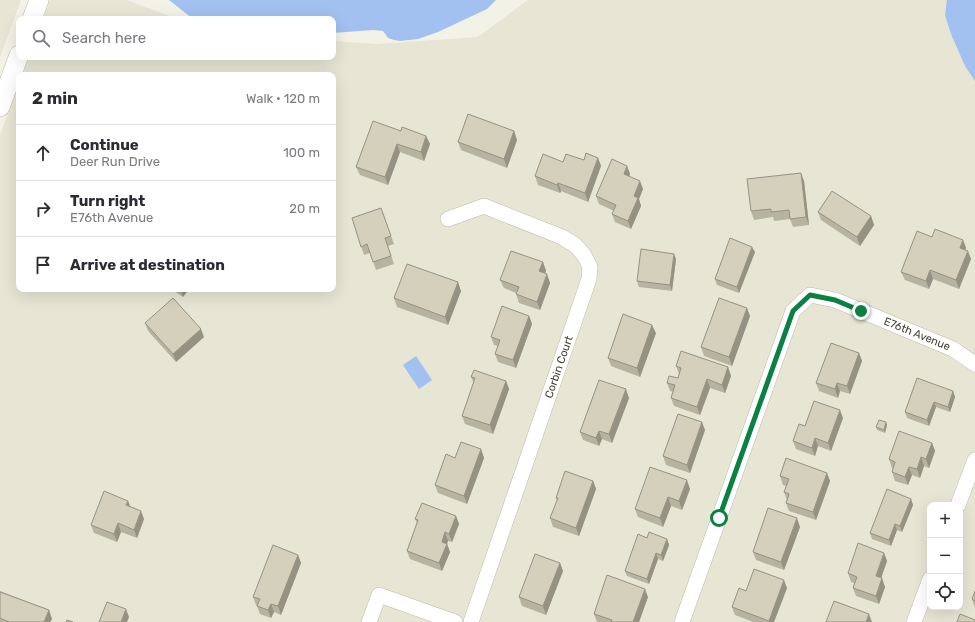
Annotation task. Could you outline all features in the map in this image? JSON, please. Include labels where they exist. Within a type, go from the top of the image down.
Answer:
[{"type":"street","points":[[33,16],[39,0]]},
{"type":"street","points":[[0,107],[17,60]]},
{"type":"street","name":"Corbin Court","points":[[448,219],[484,206],[562,237],[575,245],[584,255],[590,267],[589,279],[471,622]]},
{"type":"street","name":"E76th Avenue","points":[[682,622],[793,311],[810,295],[835,300],[954,349],[975,364]]},
{"type":"street","points":[[959,502],[975,460]]},
{"type":"street","points":[[914,622],[927,587]]},
{"type":"street","points":[[369,622],[379,595],[455,622]]},
{"type":"shaded area","points":[[0,0],[21,0],[0,57]]},
{"type":"shaded area","points":[[50,0],[127,0],[169,16],[44,16]]},
{"type":"shaded area","points":[[528,0],[975,0],[975,622],[0,622],[0,135],[16,91],[16,292],[336,292],[336,72],[23,72],[28,60],[336,60],[336,41],[377,44],[478,37]]},
{"type":"water","points":[[169,0],[496,0],[487,9],[438,32],[418,39],[400,41],[388,38],[383,31],[373,30],[336,33],[336,16],[188,15]]},
{"type":"water","points":[[947,0],[975,0],[975,81],[965,66],[951,34],[945,15]]},
{"type":"water","points":[[416,356],[432,380],[419,389],[403,365]]},
{"type":"building","points":[[468,114],[514,131],[504,159],[458,142]]},
{"type":"building","points":[[373,121],[401,131],[402,127],[426,136],[421,152],[397,144],[385,177],[356,167]]},
{"type":"building","points":[[586,153],[598,158],[585,193],[558,183],[557,185],[535,176],[543,154],[563,162],[566,154],[584,160]]},
{"type":"building","points":[[612,159],[627,166],[624,174],[640,181],[634,196],[638,198],[628,221],[612,214],[616,205],[596,196]]},
{"type":"building","points":[[801,173],[806,217],[790,219],[789,210],[771,212],[771,209],[751,211],[747,179]]},
{"type":"building","points":[[832,191],[871,216],[857,237],[818,212]]},
{"type":"building","points":[[381,208],[391,236],[385,238],[391,256],[373,262],[367,244],[361,247],[352,218]]},
{"type":"building","points":[[935,229],[963,240],[960,248],[968,251],[956,280],[930,270],[926,281],[901,272],[917,231],[932,237]]},
{"type":"building","points":[[730,238],[752,247],[737,287],[715,279]]},
{"type":"building","points":[[641,249],[674,254],[670,285],[637,281]]},
{"type":"building","points":[[511,251],[543,262],[539,271],[547,274],[537,302],[516,294],[519,287],[500,280]]},
{"type":"building","points":[[407,264],[458,282],[445,317],[394,298]]},
{"type":"building","points":[[173,298],[201,329],[173,354],[145,323]]},
{"type":"building","points":[[719,298],[747,308],[729,357],[701,347]]},
{"type":"building","points":[[502,306],[529,316],[513,360],[495,354],[500,340],[491,337]]},
{"type":"building","points":[[623,314],[652,325],[637,368],[608,358]]},
{"type":"building","points":[[831,343],[859,353],[847,386],[837,383],[835,389],[816,383]]},
{"type":"building","points":[[681,351],[728,367],[722,385],[707,379],[697,407],[671,398],[675,385],[667,383],[669,376],[678,378],[681,368],[676,366]]},
{"type":"building","points":[[474,370],[506,381],[490,425],[462,416],[475,378],[471,377]]},
{"type":"building","points":[[917,378],[953,391],[948,407],[934,402],[927,420],[905,412]]},
{"type":"building","points":[[599,380],[626,389],[609,434],[599,431],[596,438],[580,432]]},
{"type":"building","points":[[814,401],[840,410],[828,443],[815,438],[812,448],[793,441],[799,424],[805,426]]},
{"type":"building","points":[[678,414],[702,422],[687,465],[663,456]]},
{"type":"building","points":[[879,420],[886,422],[884,430],[876,427]]},
{"type":"building","points":[[899,431],[932,443],[926,459],[921,457],[917,469],[909,467],[905,477],[892,472],[895,462],[889,459]]},
{"type":"building","points":[[461,442],[481,449],[464,496],[435,485],[446,454],[455,458]]},
{"type":"building","points":[[786,458],[827,473],[813,512],[786,503],[789,494],[784,492],[789,479],[780,476]]},
{"type":"building","points":[[650,467],[687,480],[679,501],[668,497],[660,518],[635,509]]},
{"type":"building","points":[[565,471],[593,481],[576,528],[550,518],[558,498],[556,498]]},
{"type":"building","points":[[887,489],[911,499],[900,526],[895,524],[889,540],[870,533]]},
{"type":"building","points":[[104,491],[128,501],[126,505],[141,511],[134,530],[118,523],[114,534],[91,525]]},
{"type":"building","points":[[422,503],[456,516],[449,534],[445,532],[442,542],[447,544],[439,563],[407,551],[418,520],[415,519]]},
{"type":"building","points":[[768,508],[797,518],[781,562],[753,552]]},
{"type":"building","points":[[649,532],[667,539],[661,555],[656,553],[647,579],[625,571],[638,534],[647,538]]},
{"type":"building","points":[[858,543],[884,553],[876,576],[882,578],[876,596],[853,588],[857,577],[848,573]]},
{"type":"building","points":[[273,545],[298,555],[278,606],[271,604],[268,610],[257,606],[260,599],[253,597]]},
{"type":"building","points":[[535,554],[560,563],[543,606],[519,597]]},
{"type":"building","points":[[754,569],[784,580],[769,621],[732,607],[739,588],[746,591]]},
{"type":"building","points":[[607,575],[645,589],[633,622],[611,622],[612,620],[594,614]]},
{"type":"building","points":[[975,591],[975,601],[972,599]]},
{"type":"building","points":[[0,592],[49,610],[44,622],[9,622],[0,618]]},
{"type":"building","points":[[834,601],[869,614],[866,622],[826,622]]},
{"type":"building","points":[[107,602],[126,609],[121,622],[99,622]]},
{"type":"building","points":[[960,614],[975,620],[975,622],[957,622]]},
{"type":"route","points":[[719,518],[793,311],[810,295],[835,300],[861,311]]}]
